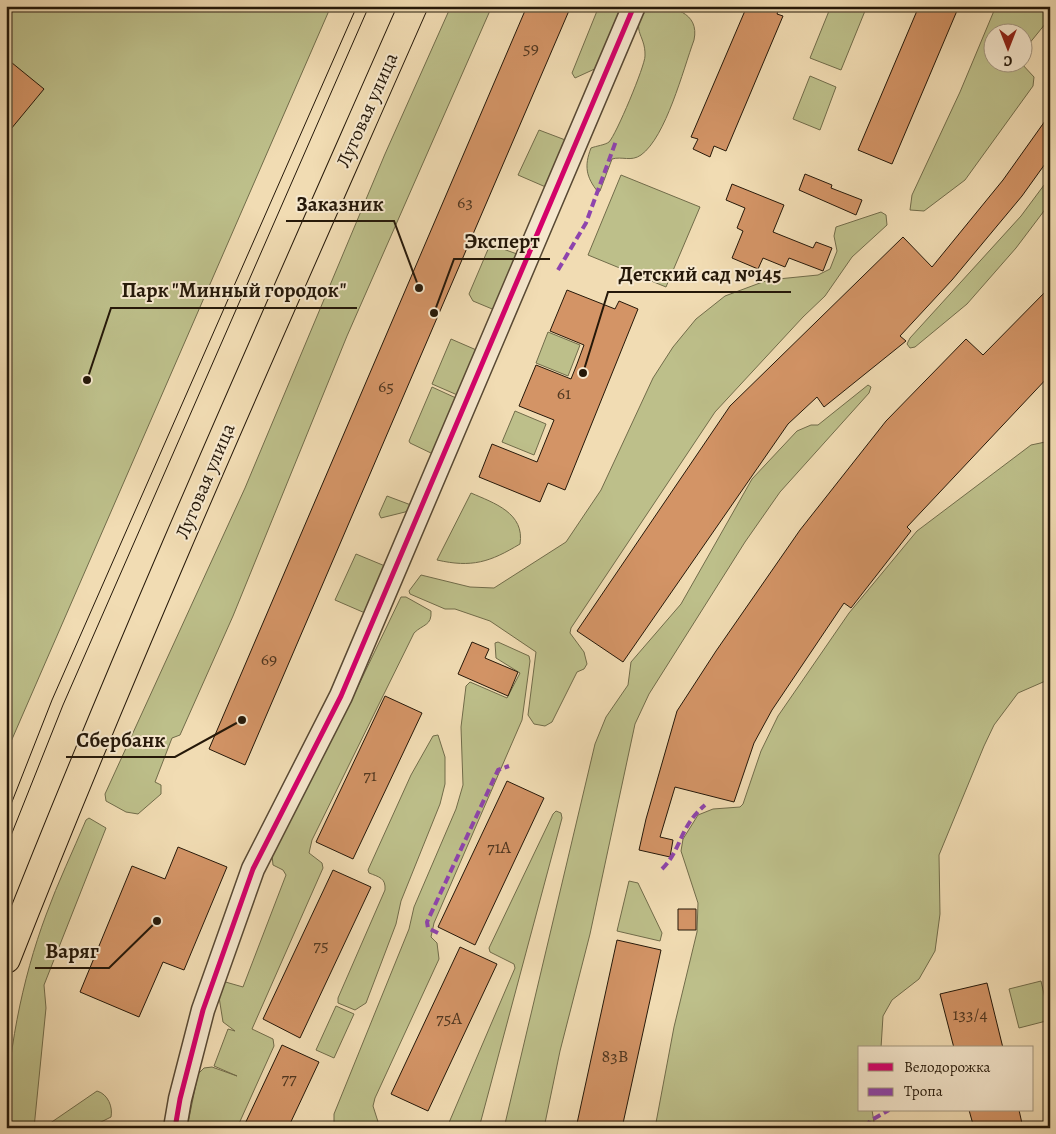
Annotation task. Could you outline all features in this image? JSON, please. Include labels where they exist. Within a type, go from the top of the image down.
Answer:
[{"type":"main road","name":"Луговая улица","points":[[6,960],[68,800],[218,450],[413,6]]},
{"type":"street","points":[[175,1128],[180,1099],[203,1010],[253,869],[341,696],[634,6]]},
{"type":"green space","points":[[6,6],[331,6],[6,753]]},
{"type":"green space","points":[[451,6],[492,6],[347,336],[233,616],[180,735],[172,738],[155,782],[161,785],[161,794],[138,814],[126,812],[106,801],[105,794],[245,488],[385,154]]},
{"type":"green space","points":[[599,6],[624,6],[599,67],[575,78],[572,73]]},
{"type":"green space","points":[[650,6],[675,9],[689,17],[695,30],[694,40],[673,102],[658,134],[641,155],[630,159],[612,159],[598,192],[587,171],[587,160],[591,148],[609,142],[613,137],[630,100],[645,56],[645,48],[639,31],[640,21]]},
{"type":"green space","points":[[831,6],[867,6],[841,70],[810,58]]},
{"type":"green space","points":[[996,6],[1050,6],[1050,18],[1034,38],[1034,22],[989,22]]},
{"type":"green space","points":[[984,35],[984,72],[1029,72],[1034,77],[1033,86],[965,180],[924,211],[910,210],[912,195],[960,92]]},
{"type":"green space","points":[[810,76],[836,87],[820,130],[793,119]]},
{"type":"green space","points":[[539,130],[568,141],[548,188],[518,175]]},
{"type":"green space","points":[[621,175],[700,207],[666,287],[588,255]]},
{"type":"green space","points":[[1050,177],[1050,203],[1016,248],[967,304],[915,347],[910,348],[907,344],[910,338],[1021,216]]},
{"type":"green space","points":[[881,212],[886,215],[887,225],[852,257],[825,296],[803,317],[715,412],[571,628],[570,633],[584,652],[587,664],[584,669],[577,672],[552,722],[545,726],[534,724],[528,715],[536,652],[490,621],[455,609],[445,609],[410,594],[409,591],[421,575],[470,587],[494,588],[566,542],[601,490],[653,378],[673,347],[696,319],[725,296],[768,280],[818,275],[830,269],[837,251],[834,236],[836,227]]},
{"type":"green space","points":[[492,245],[517,254],[497,311],[473,301],[469,294],[489,247]]},
{"type":"green space","points":[[548,332],[580,345],[568,376],[536,363]]},
{"type":"green space","points":[[451,339],[481,352],[462,397],[432,384]]},
{"type":"green space","points":[[868,385],[871,387],[869,393],[780,492],[745,542],[649,694],[635,724],[590,934],[560,1051],[544,1128],[504,1128],[595,744],[606,717],[628,685],[631,662],[681,604],[752,479],[797,431],[811,425],[818,425]]},
{"type":"green space","points":[[432,387],[456,398],[415,507],[405,512],[381,518],[379,514],[387,496],[411,505],[433,454],[409,441]]},
{"type":"green space","points":[[515,411],[546,424],[534,455],[502,442]]},
{"type":"green space","points":[[1050,441],[1050,679],[1018,693],[994,725],[939,855],[940,914],[935,951],[919,979],[892,1000],[883,1016],[881,1046],[858,1046],[858,1112],[872,1112],[875,1128],[655,1128],[674,1027],[697,932],[698,903],[681,851],[683,839],[698,815],[713,809],[740,807],[743,804],[761,751],[778,716],[849,613],[917,531],[1031,445]]},
{"type":"green space","points":[[471,493],[498,505],[513,517],[518,524],[520,544],[480,562],[461,563],[437,560]]},
{"type":"green space","points":[[356,554],[385,566],[365,613],[335,600]]},
{"type":"green space","points":[[401,597],[406,597],[431,611],[430,620],[414,633],[312,840],[309,853],[322,863],[323,868],[252,1029],[273,1039],[274,1046],[237,1128],[187,1128],[198,1074],[204,1068],[212,1067],[237,1076],[214,1066],[228,1029],[235,1031],[223,1022],[219,997],[222,981],[243,987],[286,875],[283,870],[273,865],[272,855],[349,705]]},
{"type":"green space","points":[[498,642],[529,656],[530,661],[522,720],[434,923],[431,937],[437,943],[439,959],[375,1098],[373,1106],[380,1128],[334,1128],[334,1114],[409,929],[414,907],[456,809],[463,785],[461,727],[466,686],[470,682],[507,698],[520,673],[496,658],[495,643]]},
{"type":"green space","points":[[438,735],[445,757],[445,784],[440,804],[401,901],[396,924],[366,1003],[355,1010],[338,1003],[338,998],[385,890],[383,880],[369,873],[368,870],[411,775],[433,736]]},
{"type":"green space","points":[[556,811],[561,813],[562,818],[479,1128],[449,1128],[448,1125],[515,968],[514,964],[490,952],[489,948]]},
{"type":"green space","points":[[89,818],[106,828],[44,985],[46,1008],[34,1128],[6,1128],[12,1047],[23,992],[37,940],[55,891],[86,820]]},
{"type":"green space","points":[[629,881],[638,883],[662,933],[660,941],[617,931]]},
{"type":"green space","points":[[1041,981],[1050,1020],[1019,1028],[1009,989]]},
{"type":"green space","points":[[336,1006],[354,1014],[334,1058],[316,1050]]},
{"type":"green space","points":[[97,1091],[109,1101],[111,1117],[89,1128],[43,1128]]},
{"type":"building","points":[[527,6],[571,6],[245,765],[209,749]]},
{"type":"building","points":[[747,6],[780,6],[777,14],[783,16],[726,151],[714,146],[710,157],[693,149],[698,139],[691,137]]},
{"type":"building","points":[[919,6],[959,6],[892,164],[858,150]]},
{"type":"building","points":[[6,58],[44,89],[6,135]]},
{"type":"building","points":[[1050,114],[1050,157],[1022,196],[952,280],[900,336],[906,341],[824,407],[817,397],[788,424],[623,662],[577,631],[730,406],[903,237],[932,267],[1003,180]]},
{"type":"building","points":[[805,174],[832,185],[831,188],[862,200],[856,215],[799,190]]},
{"type":"building","points":[[732,184],[784,205],[773,232],[813,248],[816,242],[832,248],[823,271],[789,258],[785,267],[763,258],[758,269],[732,258],[743,231],[737,228],[745,208],[726,200]]},
{"type":"building","points":[[1050,287],[1050,375],[907,527],[911,531],[851,608],[844,603],[772,710],[754,743],[734,802],[675,787],[660,837],[673,840],[670,857],[639,850],[677,711],[800,530],[886,421],[966,339],[983,355]]},
{"type":"building","points":[[567,290],[615,309],[619,301],[638,309],[565,490],[548,483],[540,502],[479,477],[492,444],[537,462],[554,420],[519,406],[536,365],[571,379],[584,345],[550,331]]},
{"type":"building","points":[[472,642],[489,649],[485,658],[518,672],[508,696],[458,674]]},
{"type":"building","points":[[385,696],[422,713],[353,859],[316,842]]},
{"type":"building","points":[[507,781],[544,798],[475,945],[438,927]]},
{"type":"building","points":[[178,847],[227,867],[184,970],[163,962],[139,1017],[80,992],[132,866],[165,879]]},
{"type":"building","points":[[333,870],[371,887],[300,1038],[263,1019]]},
{"type":"building","points":[[678,909],[696,909],[696,930],[678,930]]},
{"type":"building","points":[[617,940],[661,950],[622,1128],[576,1128]]},
{"type":"building","points":[[460,947],[497,964],[428,1111],[391,1094]]},
{"type":"building","points":[[987,983],[1003,1046],[953,1046],[940,994]]},
{"type":"building","points":[[282,1045],[319,1062],[288,1128],[243,1128]]},
{"type":"building","points":[[970,1112],[1019,1112],[1023,1128],[974,1128]]},
{"type":"tram line","points":[[6,817],[52,700],[357,6]]},
{"type":"tram line","points":[[6,848],[63,705],[369,6]]},
{"type":"marked path","points":[[558,270],[586,223],[616,141]]},
{"type":"marked path","points":[[438,933],[428,928],[427,922],[498,770],[509,766]]},
{"type":"marked path","points":[[662,869],[674,854],[690,821],[705,805]]},
{"type":"marked path","points":[[866,1128],[870,1121],[886,1112]]},
{"type":"cycle path","points":[[175,1128],[180,1099],[203,1010],[253,869],[341,696],[634,6]]},
{"type":"place","name":"Заказник","points":[[419,288]]},
{"type":"place","name":"Эксперт","points":[[434,313]]},
{"type":"place","name":"Детский сад №145","points":[[583,373]]},
{"type":"place","name":"Парк \"Минный городок\"","points":[[87,380]]},
{"type":"place","name":"Сбербанк","points":[[242,720]]},
{"type":"place","name":"Варяг","points":[[157,921]]}]
